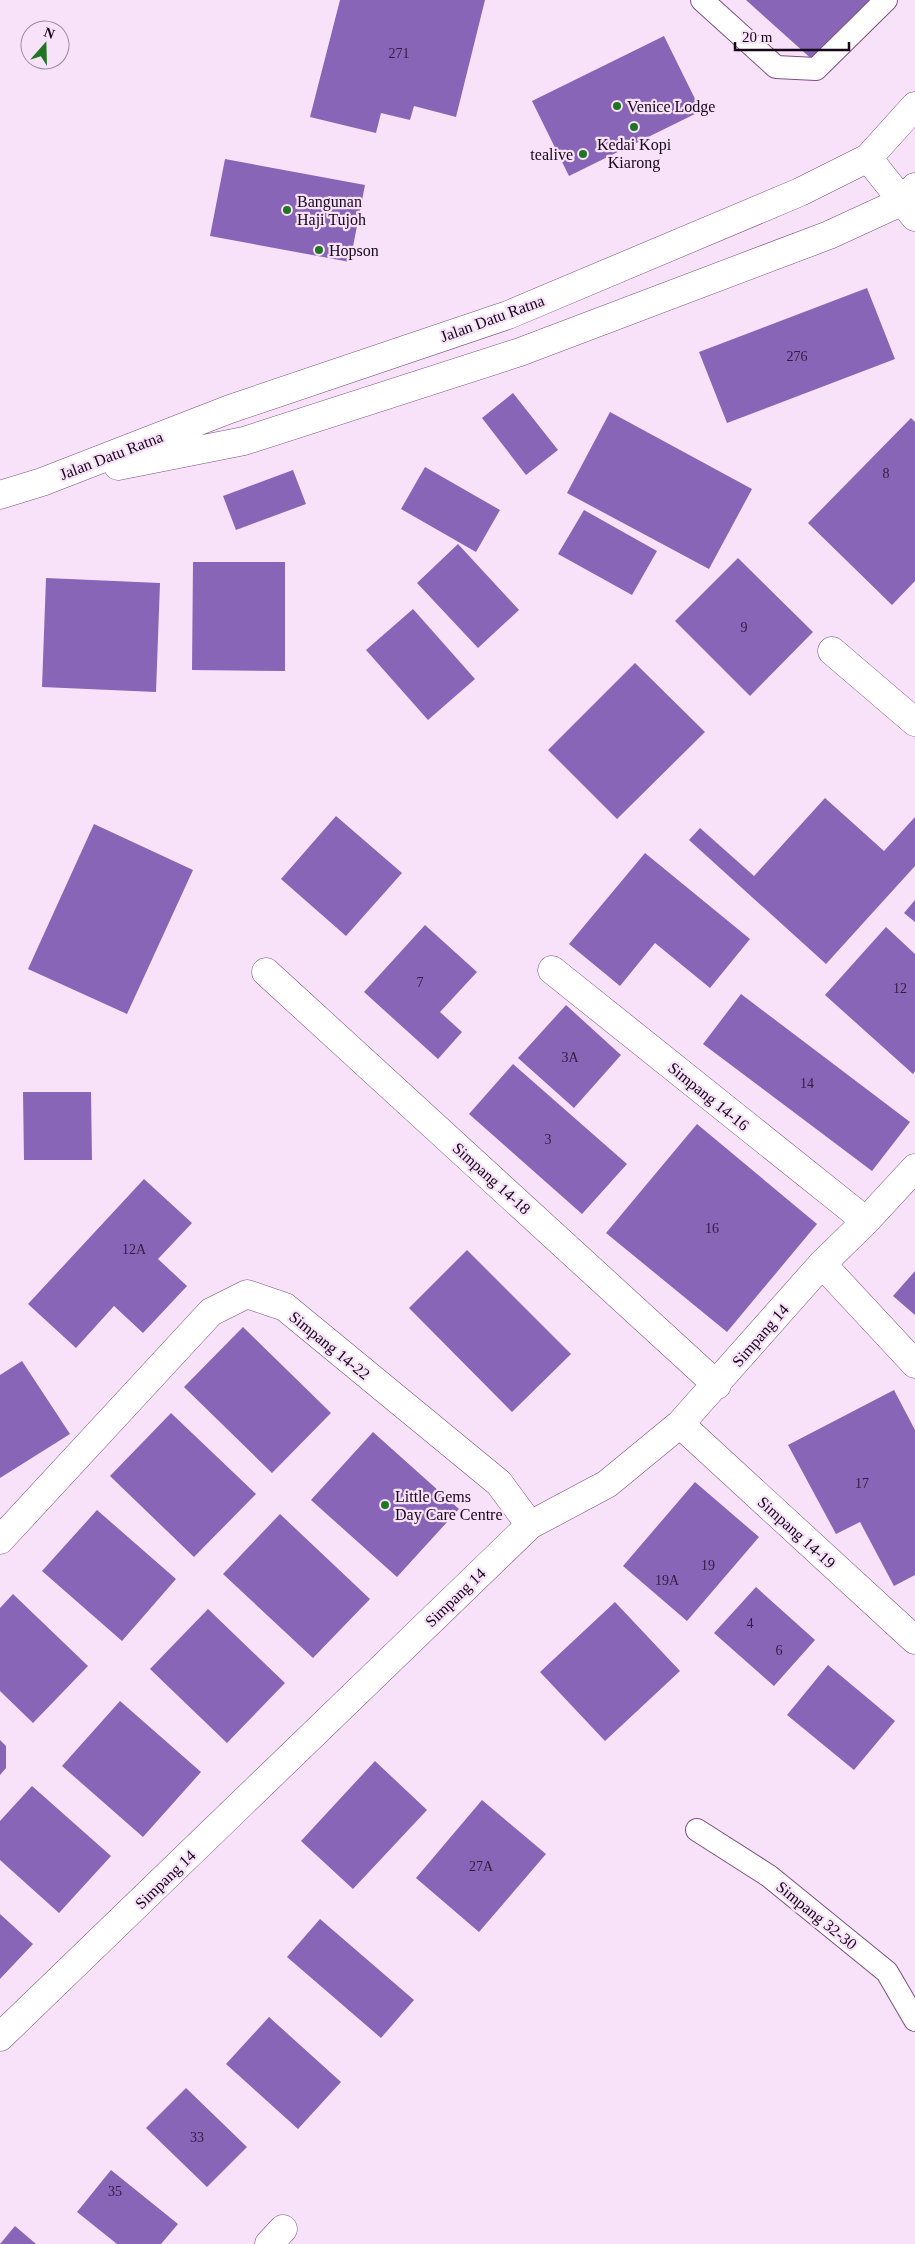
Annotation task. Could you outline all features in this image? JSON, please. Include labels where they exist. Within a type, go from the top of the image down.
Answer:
[{"type":"street","name":"Jalan Datu Ratna","points":[[0,496],[42,482],[230,409],[508,315],[800,192],[868,158],[915,106]]},
{"type":"street","points":[[868,158],[911,201]]},
{"type":"street","name":"Jalan Datu Ratna","points":[[42,482],[244,440],[511,355],[829,235],[911,201]]},
{"type":"street","points":[[832,651],[915,722]]},
{"type":"street","name":"Simpang 14-16","points":[[552,970],[866,1221]]},
{"type":"street","name":"Simpang 14-18","points":[[266,972],[717,1384]]},
{"type":"street","name":"Simpang 14","points":[[0,2037],[255,1793],[530,1524],[607,1484],[680,1424],[822,1264],[866,1221],[915,1168]]},
{"type":"street","points":[[822,1264],[915,1364]]},
{"type":"street","name":"Simpang 14-22","points":[[0,1540],[211,1312],[247,1294],[284,1307],[492,1476],[530,1524]]},
{"type":"street","name":"Simpang 14-19","points":[[680,1424],[915,1640]]},
{"type":"lane","points":[[702,0],[776,68],[816,69],[886,0]]},
{"type":"lane","name":"Simpang 32-30","points":[[697,1830],[769,1876],[887,1972],[915,2020]]},
{"type":"building","points":[[340,0],[485,0],[456,117],[414,106],[410,120],[381,113],[376,133],[310,117]]},
{"type":"building","points":[[746,0],[870,0],[815,62]]},
{"type":"building","name":"Venice Lodge","points":[[664,36],[701,111],[569,176],[532,101]]},
{"type":"building","name":"Bangunan Haji Tujoh","points":[[225,159],[365,185],[350,262],[210,236]]},
{"type":"building","points":[[867,288],[895,359],[727,423],[699,352]]},
{"type":"building","points":[[513,393],[558,450],[526,475],[482,418]]},
{"type":"building","points":[[610,412],[752,489],[709,569],[567,493]]},
{"type":"building","points":[[911,418],[915,422],[915,581],[892,605],[808,523]]},
{"type":"building","points":[[425,467],[500,510],[476,552],[401,509]]},
{"type":"building","points":[[293,470],[306,504],[236,530],[223,496]]},
{"type":"building","points":[[584,510],[657,551],[632,595],[558,554]]},
{"type":"building","points":[[458,544],[519,610],[478,648],[417,583]]},
{"type":"building","points":[[738,558],[813,632],[750,696],[675,621]]},
{"type":"building","points":[[193,562],[285,562],[285,671],[192,670]]},
{"type":"building","points":[[46,578],[160,583],[156,692],[42,687]]},
{"type":"building","points":[[413,609],[475,679],[428,720],[366,650]]},
{"type":"building","points":[[635,663],[705,732],[617,819],[548,750]]},
{"type":"building","points":[[825,798],[884,851],[915,817],[915,866],[826,964],[689,840],[700,828],[754,876]]},
{"type":"building","points":[[336,816],[402,873],[346,936],[281,879]]},
{"type":"building","points":[[94,824],[193,870],[127,1014],[28,969]]},
{"type":"building","points":[[645,853],[750,939],[710,988],[655,943],[620,986],[569,944]]},
{"type":"building","points":[[915,900],[915,922],[904,913]]},
{"type":"building","points":[[425,925],[477,972],[440,1012],[462,1032],[438,1059],[364,992]]},
{"type":"building","points":[[886,927],[915,954],[915,1071],[913,1074],[825,995]]},
{"type":"building","points":[[741,994],[910,1122],[872,1171],[703,1044]]},
{"type":"building","points":[[566,1005],[621,1055],[574,1108],[518,1058]]},
{"type":"building","points":[[513,1064],[627,1164],[582,1214],[469,1114]]},
{"type":"building","points":[[23,1092],[91,1092],[92,1160],[24,1160]]},
{"type":"building","points":[[697,1124],[817,1224],[727,1332],[606,1233]]},
{"type":"building","points":[[144,1179],[192,1223],[158,1259],[187,1286],[143,1333],[114,1306],[76,1348],[28,1304]]},
{"type":"building","points":[[467,1250],[571,1354],[512,1412],[409,1308]]},
{"type":"building","points":[[915,1271],[915,1315],[893,1296]]},
{"type":"building","points":[[243,1327],[331,1413],[272,1473],[184,1387]]},
{"type":"building","points":[[22,1361],[70,1434],[0,1478],[0,1375]]},
{"type":"building","points":[[894,1390],[915,1430],[915,1575],[894,1586],[860,1522],[836,1534],[788,1445]]},
{"type":"building","points":[[171,1413],[256,1494],[194,1557],[110,1476]]},
{"type":"building","name":"Little Gems Day Care Centre","points":[[373,1432],[459,1509],[397,1577],[311,1500]]},
{"type":"building","points":[[695,1482],[759,1537],[687,1621],[623,1566]]},
{"type":"building","points":[[97,1510],[176,1579],[122,1641],[42,1571]]},
{"type":"building","points":[[280,1514],[370,1599],[313,1658],[223,1574]]},
{"type":"building","points":[[756,1587],[815,1640],[774,1686],[714,1633]]},
{"type":"building","points":[[13,1594],[88,1666],[33,1723],[0,1691],[0,1608]]},
{"type":"building","points":[[615,1602],[680,1671],[605,1741],[540,1672]]},
{"type":"building","points":[[208,1609],[285,1683],[227,1743],[150,1669]]},
{"type":"building","points":[[828,1665],[895,1721],[854,1770],[787,1715]]},
{"type":"building","points":[[120,1701],[201,1772],[143,1837],[62,1766]]},
{"type":"building","points":[[0,1740],[6,1746],[6,1768],[0,1775]]},
{"type":"building","points":[[375,1761],[427,1810],[353,1889],[301,1841]]},
{"type":"building","points":[[32,1786],[111,1856],[59,1913],[0,1860],[0,1821]]},
{"type":"building","points":[[482,1800],[546,1854],[479,1932],[416,1878]]},
{"type":"building","points":[[0,1914],[33,1944],[0,1979]]},
{"type":"building","points":[[320,1919],[414,2000],[381,2038],[287,1957]]},
{"type":"building","points":[[269,2017],[341,2082],[298,2129],[226,2064]]},
{"type":"building","points":[[186,2088],[247,2147],[207,2187],[146,2128]]},
{"type":"building","points":[[111,2170],[178,2224],[161,2244],[117,2244],[77,2212]]},
{"type":"building","points":[[15,2226],[36,2244],[0,2244]]},
{"type":"place","name":"Venice Lodge","points":[[617,106]]},
{"type":"place","name":"Kedai Kopi Kiarong","points":[[634,127]]},
{"type":"place","name":"tealive","points":[[583,154]]},
{"type":"place","name":"Bangunan Haji Tujoh","points":[[287,210]]},
{"type":"place","name":"Hopson","points":[[319,250]]},
{"type":"place","name":"Little Gems Day Care Centre","points":[[385,1505]]}]
